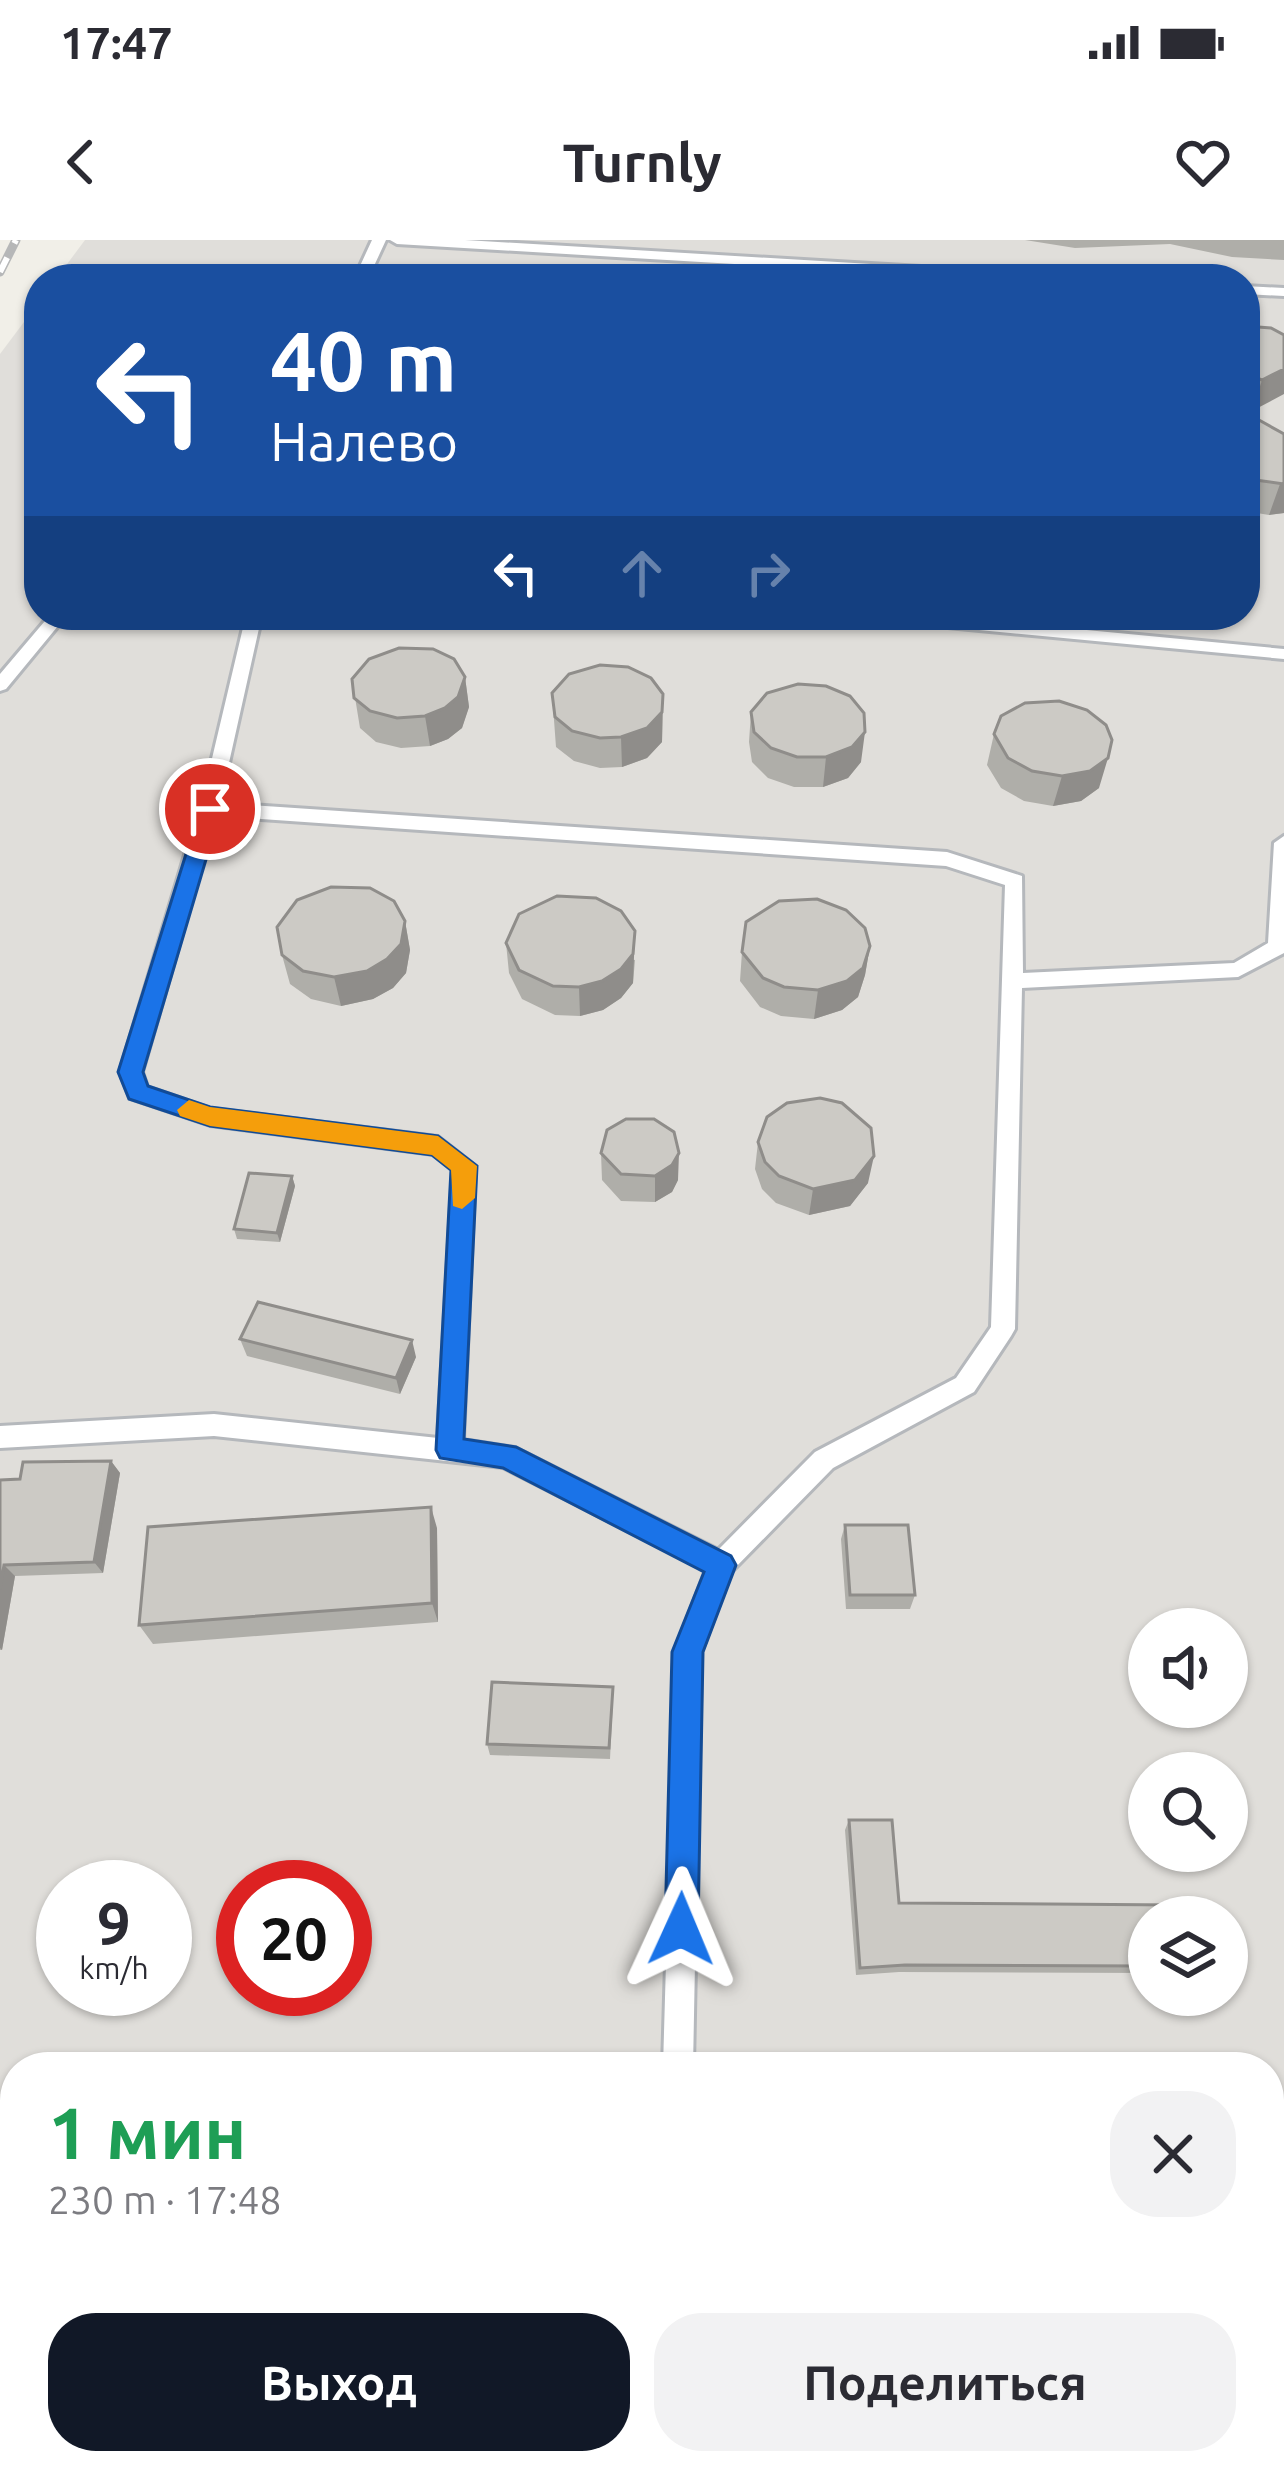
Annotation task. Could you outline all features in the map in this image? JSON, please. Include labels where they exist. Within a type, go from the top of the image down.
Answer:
[{"type":"lane","points":[[397,240],[803,264]]},
{"type":"lane","points":[[0,685],[46,630]]},
{"type":"lane","points":[[251,630],[237,709],[210,809],[130,1072],[138,1092],[210,1117],[438,1146],[464,1166],[450,1450]]},
{"type":"lane","points":[[1032,630],[1284,654]]},
{"type":"lane","points":[[210,809],[947,859],[1015,881],[1003,1329],[965,1385],[824,1460],[721,1565],[688,1652],[678,2052]]},
{"type":"lane","points":[[1014,981],[1238,970],[1278,947],[1284,843]]},
{"type":"lane","points":[[0,1437],[214,1426],[506,1456],[721,1565]]},
{"type":"shaded area","points":[[85,240],[1284,240],[1284,2052],[0,2052],[0,354],[24,322],[24,630],[1260,630],[1260,264],[67,264]]},
{"type":"building","points":[[1260,327],[1284,335],[1284,369],[1262,380]]},
{"type":"building","points":[[1260,421],[1284,434],[1284,484],[1260,481]]},
{"type":"building","points":[[399,648],[433,649],[454,659],[465,677],[458,697],[425,716],[397,718],[370,711],[354,698],[352,679],[369,659]]},
{"type":"building","points":[[600,665],[628,667],[651,678],[663,694],[662,712],[647,728],[600,738],[572,731],[555,717],[552,693],[569,674]]},
{"type":"building","points":[[798,684],[826,686],[850,696],[864,713],[865,732],[852,747],[826,757],[797,757],[771,748],[754,732],[751,712],[767,693]]},
{"type":"building","points":[[1059,701],[1087,710],[1106,725],[1112,740],[1108,758],[1090,771],[1062,776],[1032,771],[1008,758],[994,734],[1001,716],[1025,703]]},
{"type":"building","points":[[331,887],[370,888],[394,901],[405,921],[401,944],[367,971],[334,977],[303,971],[282,955],[277,927],[297,900]]},
{"type":"building","points":[[557,896],[596,898],[621,911],[635,931],[633,954],[621,969],[579,987],[553,986],[519,970],[506,943],[519,914]]},
{"type":"building","points":[[817,899],[846,910],[865,928],[870,946],[863,968],[847,981],[818,990],[784,987],[763,978],[742,952],[746,922],[779,901]]},
{"type":"building","points":[[820,1098],[842,1103],[871,1128],[874,1156],[855,1180],[813,1189],[779,1176],[765,1162],[758,1142],[767,1117],[787,1103]]},
{"type":"building","points":[[626,1119],[654,1119],[674,1132],[679,1153],[672,1165],[655,1176],[621,1174],[601,1153],[607,1130]]},
{"type":"building","points":[[249,1173],[292,1176],[277,1233],[234,1229]]},
{"type":"building","points":[[258,1302],[412,1340],[396,1378],[240,1339]]},
{"type":"building","points":[[111,1461],[94,1562],[4,1565],[0,1589],[0,1480],[20,1479],[23,1462]]},
{"type":"building","points":[[431,1507],[432,1603],[139,1625],[148,1527]]},
{"type":"building","points":[[845,1525],[908,1525],[915,1595],[850,1595]]},
{"type":"building","points":[[492,1682],[613,1687],[609,1748],[487,1744]]},
{"type":"building","points":[[849,1820],[892,1820],[899,1903],[1128,1905],[1128,1966],[860,1968]]},
{"type":"railway","points":[[0,272],[16,240]]},
{"type":"slow traffic","points":[[189,1110],[210,1117],[438,1146],[464,1166],[462,1198]]},
{"type":"route","points":[[210,809],[130,1072],[138,1092],[210,1117],[438,1146],[464,1166],[450,1450],[506,1456],[721,1565],[688,1652],[681,1929]]}]
